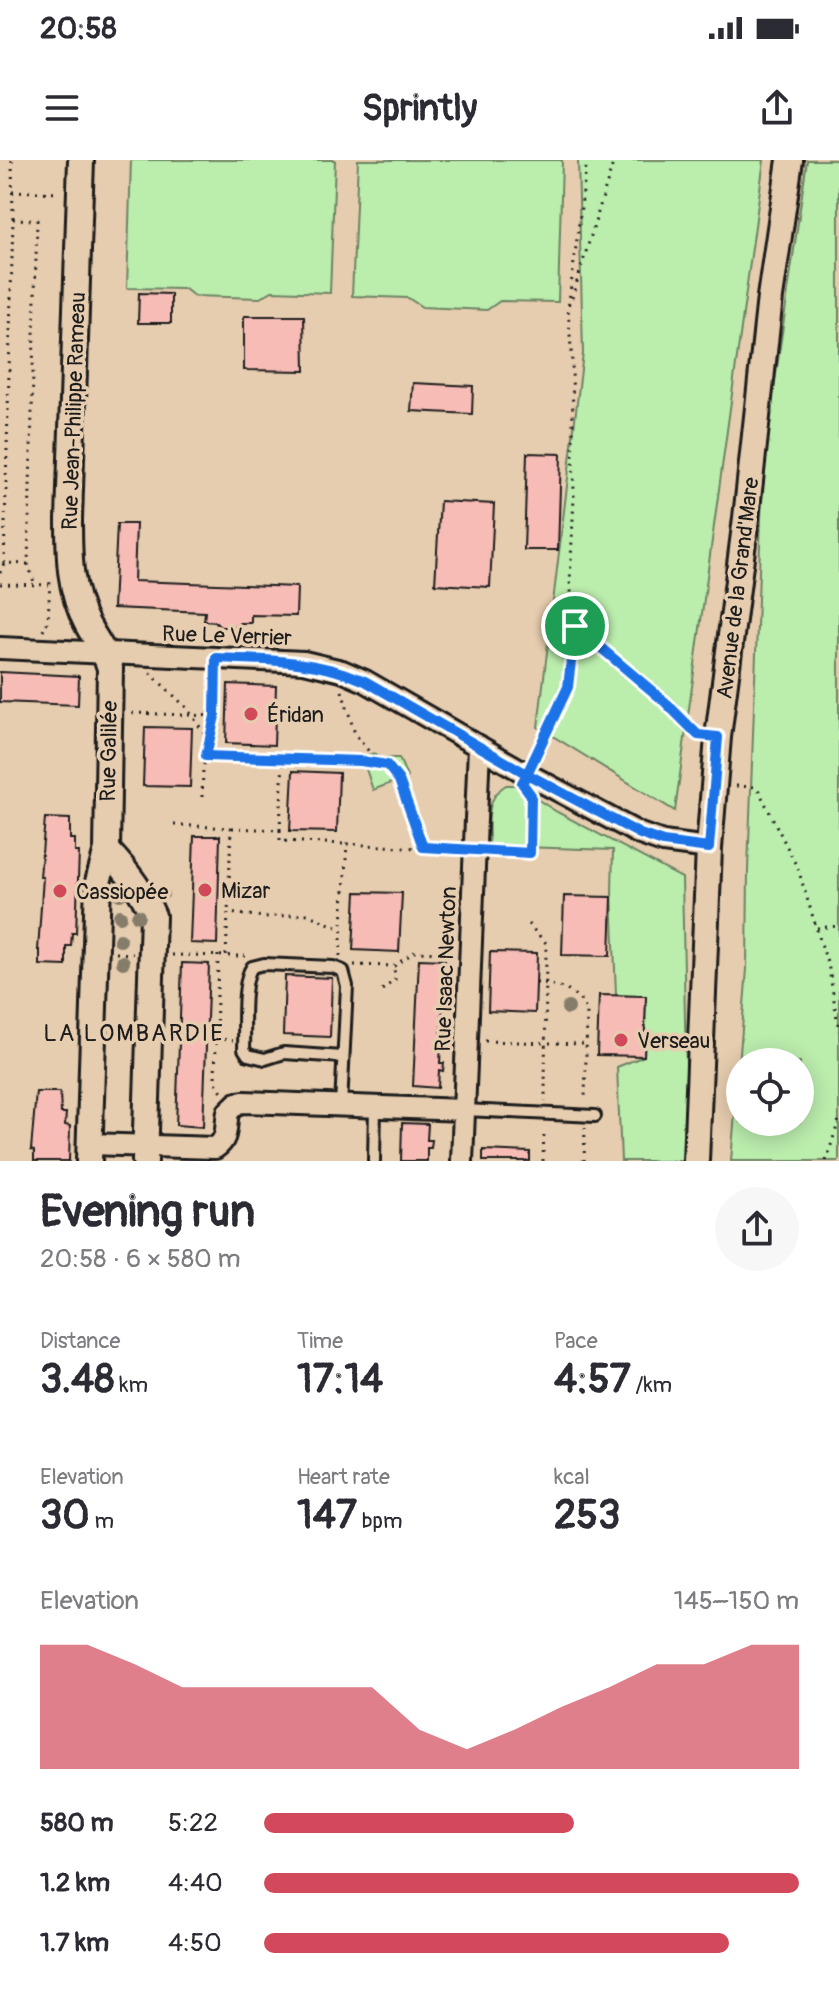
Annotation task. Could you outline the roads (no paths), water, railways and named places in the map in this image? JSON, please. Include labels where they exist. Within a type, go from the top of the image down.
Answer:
[{"type":"street","name":"Rue Jean-Philippe Rameau","points":[[81,160],[70,570],[78,604],[106,654]]},
{"type":"street","name":"Avenue de la Grand'Mare","points":[[696,1161],[709,848],[718,737],[770,297],[790,160]]},
{"type":"street","name":"Rue Le Verrier","points":[[0,648],[304,662],[342,671],[365,681],[479,746]]},
{"type":"street","name":"Rue Galilée","points":[[89,1153],[98,882],[107,850],[110,668],[106,654]]},
{"type":"street","points":[[479,746],[640,834],[663,842],[709,848]]},
{"type":"street","name":"Rue Isaac Newton","points":[[462,1161],[479,746]]},
{"type":"street","points":[[107,850],[131,876],[153,916],[145,1154]]},
{"type":"street","points":[[89,1153],[145,1154],[215,1148],[223,1142],[228,1112],[232,1106],[244,1102],[464,1110]]},
{"type":"lane","points":[[341,1106],[347,986],[343,971],[333,967],[292,965],[252,967],[247,975],[246,988],[244,1049],[248,1055],[265,1059],[284,1053],[343,1057]]},
{"type":"lane","points":[[374,1161],[375,1107]]},
{"type":"lane","points":[[464,1110],[590,1116]]},
{"type":"place","name":"Éridan","points":[[251,714]]},
{"type":"place","name":"Mizar","points":[[205,890]]},
{"type":"place","name":"Cassiopée","points":[[60,891]]},
{"type":"place","name":"Verseau","points":[[621,1040]]},
{"type":"district","name":"LA LOMBARDIE","points":[[134,1033]]}]
